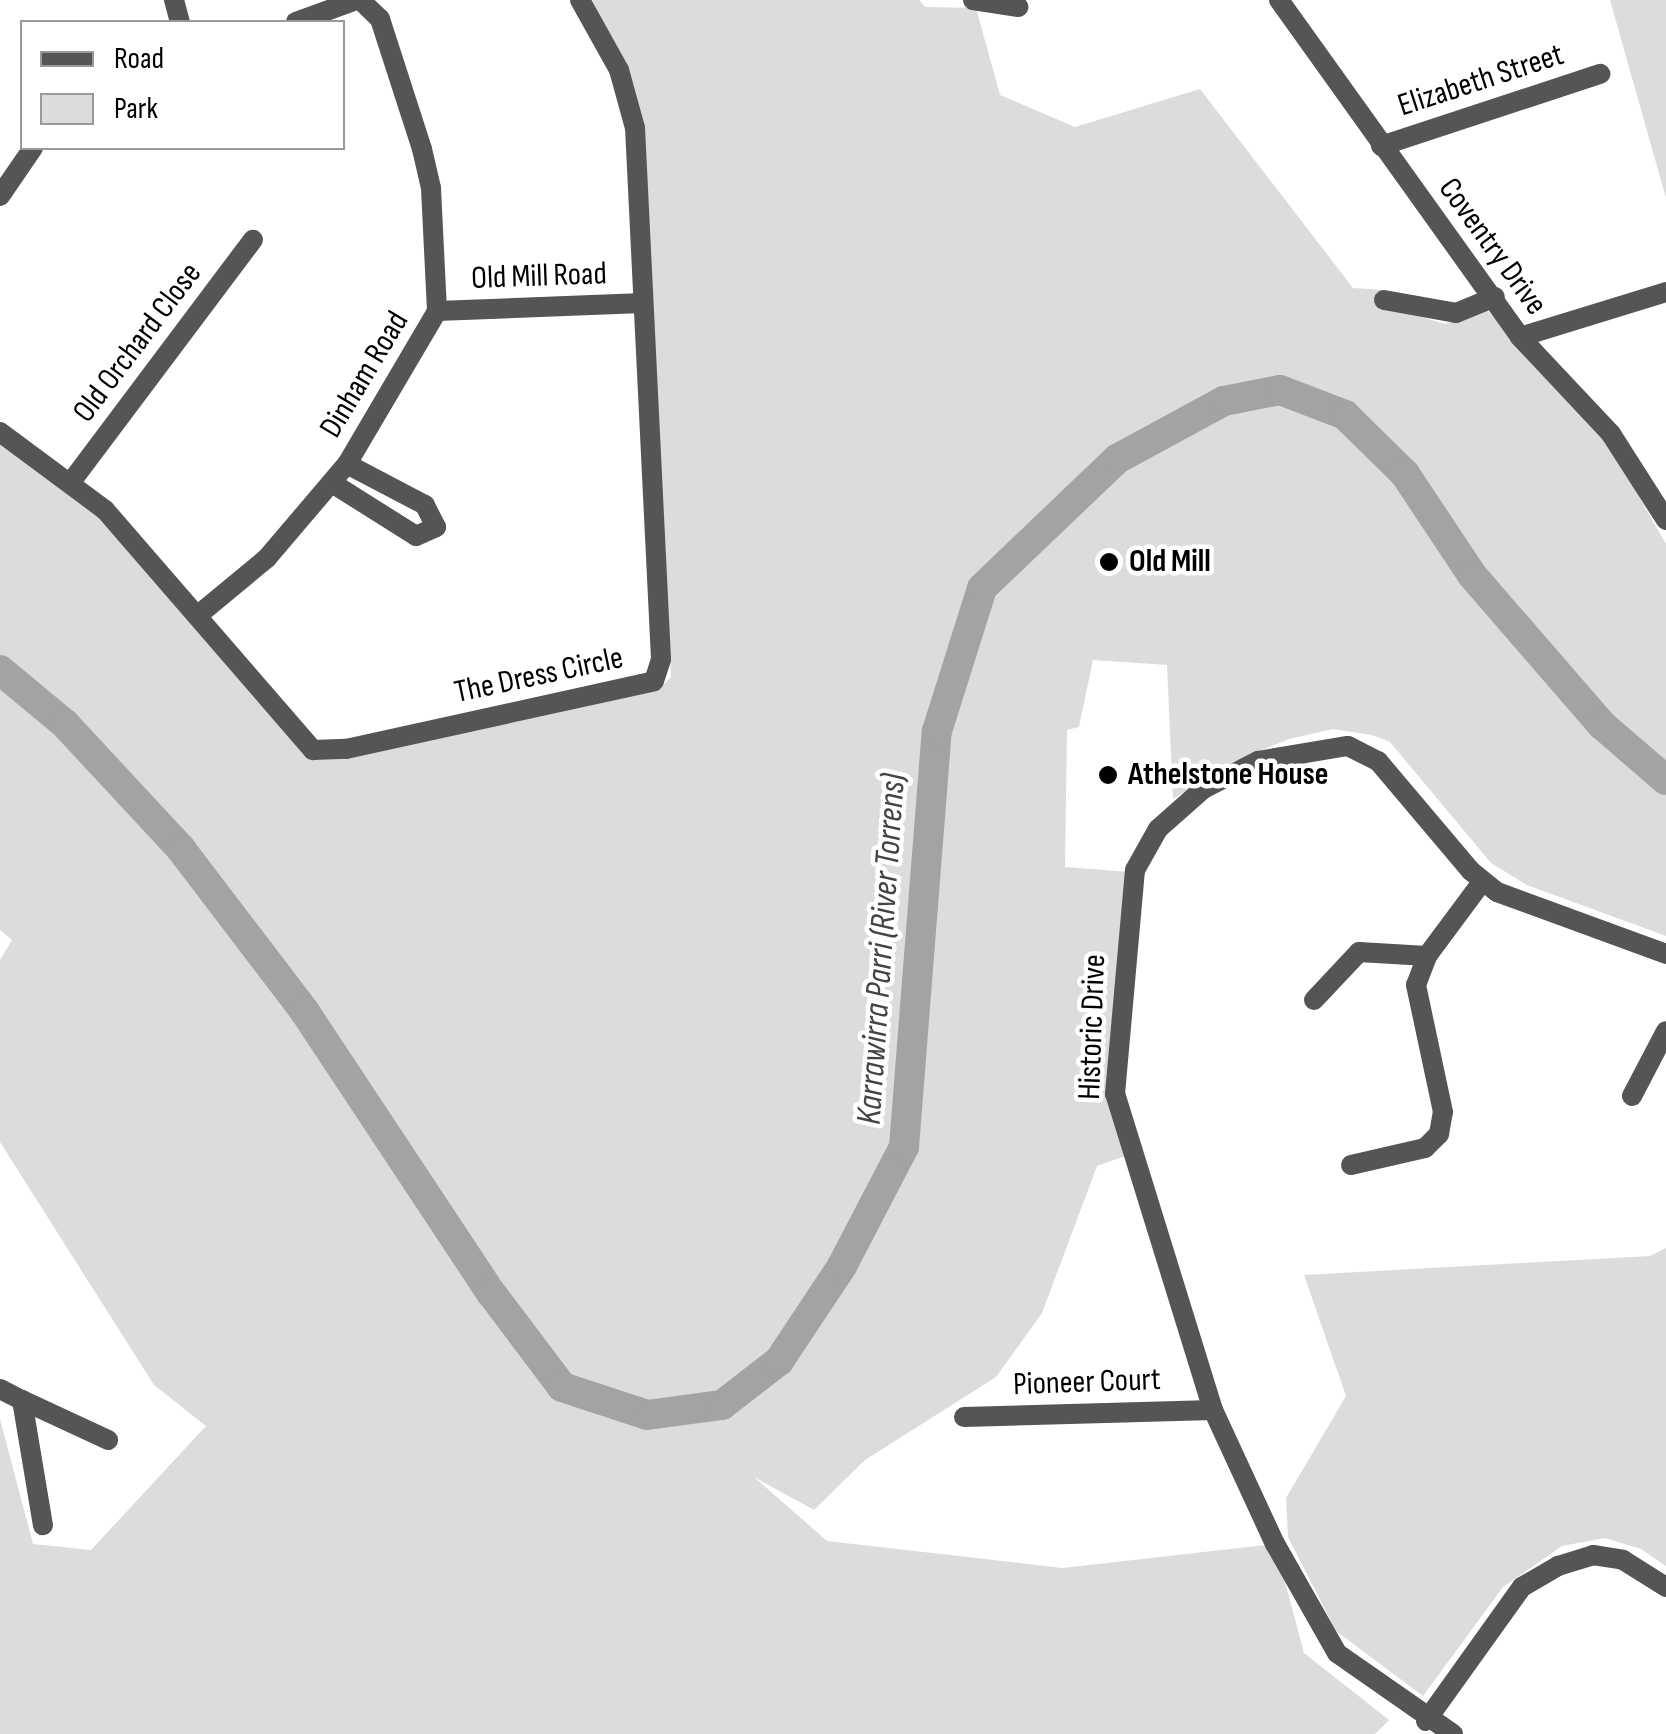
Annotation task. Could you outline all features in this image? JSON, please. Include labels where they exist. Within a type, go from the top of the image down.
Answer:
[{"type":"street","points":[[302,20],[358,0]]},
{"type":"street","name":"Dinham Road","points":[[197,616],[267,558],[347,464],[437,312],[431,188],[422,149],[380,20],[358,0]]},
{"type":"street","name":"The Dress Circle","points":[[0,432],[105,510],[313,750],[365,745],[654,680],[661,660],[630,99],[580,0]]},
{"type":"street","points":[[973,0],[1018,7]]},
{"type":"street","name":"Coventry Drive","points":[[1279,0],[1520,336],[1611,434],[1666,520]]},
{"type":"street","name":"Elizabeth Street","points":[[1381,146],[1600,74]]},
{"type":"street","points":[[0,196],[32,150]]},
{"type":"street","name":"Old Orchard Close","points":[[71,482],[253,240]]},
{"type":"street","points":[[1520,336],[1666,292]]},
{"type":"street","points":[[1384,300],[1456,313],[1495,298]]},
{"type":"street","name":"Old Mill Road","points":[[437,312],[643,303]]},
{"type":"street","points":[[332,482],[416,536],[436,527],[426,505],[347,464]]},
{"type":"street","name":"Historic Drive","points":[[1453,1734],[1426,1721],[1337,1653],[1275,1544],[1213,1410],[1115,1094],[1129,912],[1143,850],[1203,789],[1258,760],[1348,746],[1378,761],[1482,882],[1666,954]]},
{"type":"street","points":[[1352,1165],[1425,1148],[1439,1134],[1443,1112],[1416,986],[1427,956],[1482,882]]},
{"type":"street","points":[[1314,1000],[1359,952],[1427,956]]},
{"type":"street","points":[[1632,1096],[1652,1070],[1666,1031]]},
{"type":"street","points":[[0,1389],[108,1440]]},
{"type":"street","points":[[22,1400],[43,1525]]},
{"type":"street","name":"Pioneer Court","points":[[964,1417],[1213,1410]]},
{"type":"street","points":[[1426,1721],[1522,1587],[1558,1566],[1594,1555],[1623,1560],[1666,1587]]},
{"type":"green space","points":[[592,0],[919,0],[925,7],[976,8],[1000,95],[1075,127],[1200,89],[1353,288],[1385,290],[1384,306],[1445,324],[1487,310],[1610,446],[1666,544],[1666,936],[1527,885],[1491,863],[1390,742],[1372,735],[1333,729],[1289,739],[1228,764],[1173,799],[1167,665],[1093,660],[1079,727],[1067,730],[1065,867],[1130,872],[1115,1003],[1128,1155],[1097,1166],[1042,1313],[996,1377],[865,1460],[814,1510],[754,1477],[827,1541],[1063,1568],[1275,1544],[1304,1653],[1389,1720],[1375,1734],[0,1734],[0,1419],[33,1544],[91,1550],[206,1426],[154,1385],[0,1142],[0,960],[12,940],[0,930],[0,436],[68,485],[321,759],[659,689],[671,677],[670,644],[641,123],[634,86]]},
{"type":"green space","points":[[1610,0],[1666,0],[1666,198]]},
{"type":"green space","points":[[1666,1248],[1666,1566],[1641,1549],[1605,1538],[1562,1546],[1503,1587],[1423,1696],[1336,1631],[1288,1537],[1286,1498],[1346,1396],[1304,1275],[1650,1256]]},
{"type":"waterway","name":"Karrawirra Parri (River Torrens)","points":[[0,670],[65,724],[181,849],[305,1012],[492,1294],[562,1387],[647,1415],[722,1405],[779,1361],[842,1266],[904,1147],[937,731],[982,588],[1117,459],[1224,401],[1280,390],[1345,415],[1405,474],[1472,575],[1602,725],[1666,780]]},
{"type":"place","name":"Old Mill","points":[[1109,562]]},
{"type":"place","name":"Athelstone House","points":[[1108,775]]}]
